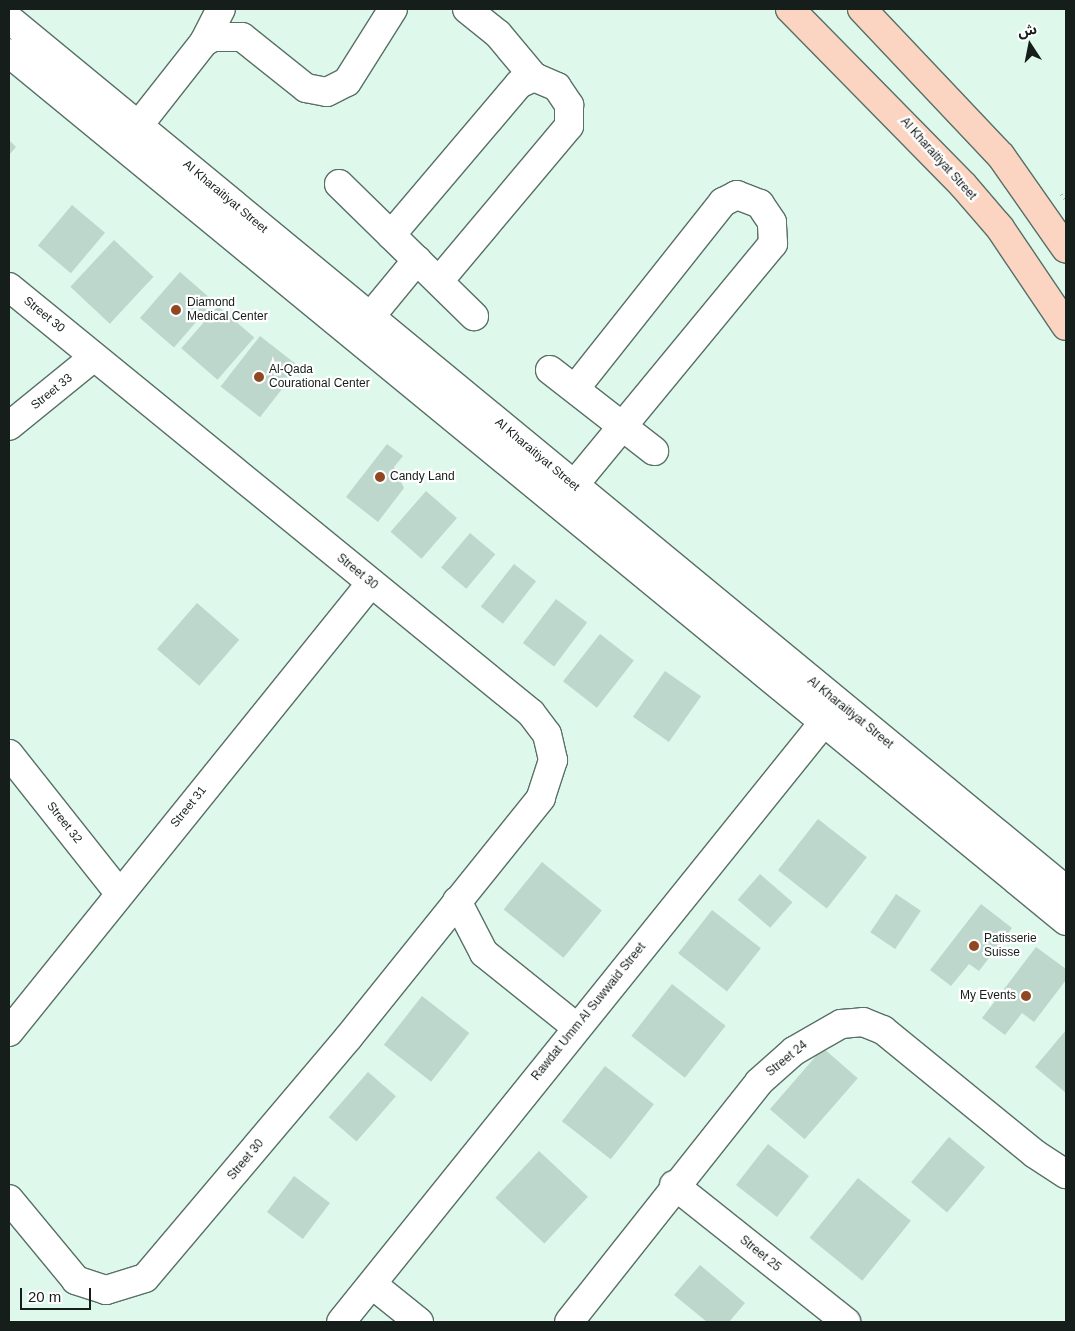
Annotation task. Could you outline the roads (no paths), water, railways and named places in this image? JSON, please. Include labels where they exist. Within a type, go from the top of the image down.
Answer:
[{"type":"main road","name":"Al Kharaitiyat Street","points":[[790,9],[963,185],[1000,228],[1066,326]]},
{"type":"main road","points":[[862,9],[1001,156],[1066,249]]},
{"type":"street","points":[[138,126],[204,42],[221,9]]},
{"type":"street","points":[[204,42],[224,34],[242,37],[306,88],[327,92],[347,82],[393,9]]},
{"type":"street","points":[[439,281],[569,126],[564,95],[534,77],[498,34],[468,9]]},
{"type":"street","name":"Al Kharaitiyat Street","points":[[9,19],[574,486],[1066,921]]},
{"type":"street","name":"Al Kharaitiyat Street","points":[[9,53],[831,713],[1066,890]]},
{"type":"street","points":[[391,235],[519,84],[534,77]]},
{"type":"street","points":[[339,184],[474,316]]},
{"type":"street","points":[[574,486],[773,244],[772,222],[760,204],[737,195],[723,202],[575,389]]},
{"type":"street","points":[[370,317],[417,260]]},
{"type":"street","name":"Street 30","points":[[9,287],[531,713],[551,747],[552,773],[541,798],[145,1278],[106,1290],[76,1280],[9,1199]]},
{"type":"street","name":"Street 33","points":[[9,426],[94,357]]},
{"type":"street","points":[[550,370],[654,451]]},
{"type":"street","name":"Street 31","points":[[9,1032],[371,583]]},
{"type":"street","name":"Rawdat Umm Al Suwwaid Street","points":[[341,1322],[373,1285],[576,1027],[831,713]]},
{"type":"street","name":"Street 32","points":[[9,754],[120,893]]},
{"type":"street","points":[[457,901],[484,953],[576,1027]]},
{"type":"street","name":"Street 24","points":[[569,1322],[674,1185],[770,1071],[821,1033],[852,1022],[883,1030],[1035,1154],[1066,1174]]},
{"type":"street","name":"Street 25","points":[[674,1185],[846,1322]]},
{"type":"street","points":[[373,1285],[419,1322]]},
{"type":"place","name":"Diamond Medical Center","points":[[176,310]]},
{"type":"place","name":"Al-Qada Courational Center","points":[[259,377]]},
{"type":"place","name":"Candy Land","points":[[380,477]]},
{"type":"place","name":"Patisserie Suisse","points":[[974,946]]},
{"type":"place","name":"My Events","points":[[1026,996]]}]
